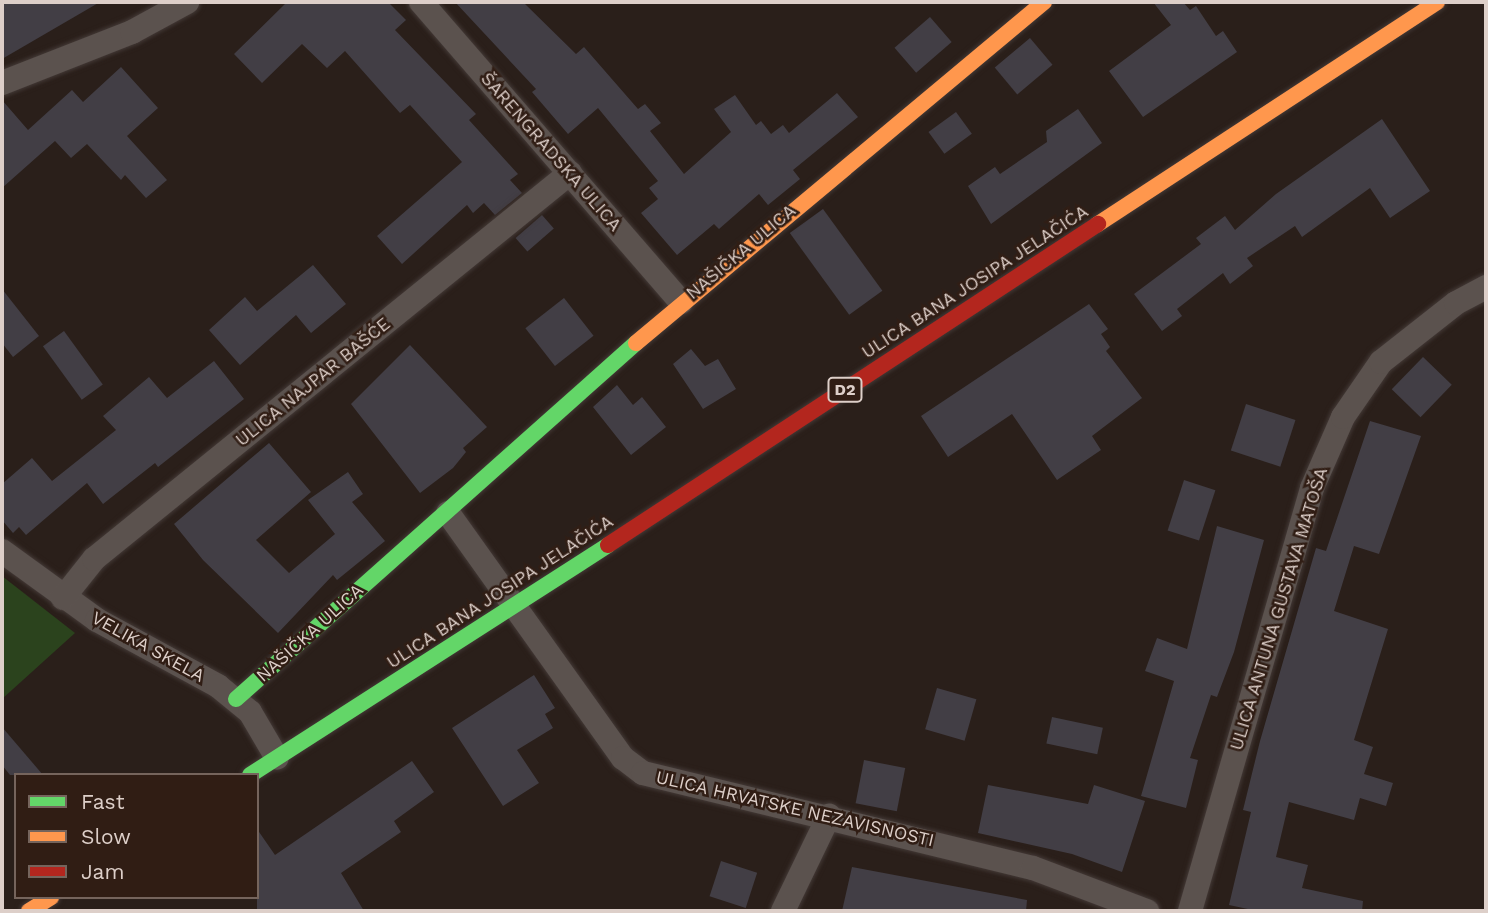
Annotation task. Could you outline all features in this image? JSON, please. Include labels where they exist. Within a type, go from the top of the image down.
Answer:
[{"type":"main road","name":"NAŠIČKA ULICA","points":[[236,699],[448,513],[681,302],[1044,2]]},
{"type":"main road","name":"ULICA BANA JOSIPA JELAČIĆA","points":[[253,773],[512,608],[1437,2]]},
{"type":"main road","points":[[29,911],[48,899]]},
{"type":"street","points":[[2,83],[132,32],[187,2]]},
{"type":"street","name":"ŠARENGRADSKA ULICA","points":[[421,2],[681,302]]},
{"type":"street","name":"ULICA NAJPAR BAŠĆE","points":[[62,598],[94,559],[570,173]]},
{"type":"street","name":"ULICA ANTUNA GUSTAVA MATOŠA","points":[[1189,911],[1312,488],[1343,417],[1381,362],[1456,303],[1486,287]]},
{"type":"street","points":[[448,513],[512,608]]},
{"type":"street","name":"VELIKA SKELA","points":[[2,551],[62,598],[236,699],[250,712],[277,758]]},
{"type":"street","name":"ULICA HRVATSKE NEZAVISNOSTI","points":[[512,608],[623,758],[643,774],[829,816],[1033,868],[1147,911]]},
{"type":"street","points":[[783,911],[829,816]]},
{"type":"green space","points":[[2,576],[75,633],[2,699]]},
{"type":"building","points":[[2,2],[100,2],[2,59]]},
{"type":"building","points":[[287,2],[388,2],[406,20],[395,30],[476,114],[469,120],[518,174],[510,180],[522,193],[495,215],[484,203],[473,213],[467,205],[402,264],[377,236],[462,162],[410,105],[400,113],[345,51],[327,68],[302,44],[262,83],[234,54]]},
{"type":"building","points":[[455,2],[523,2],[576,54],[584,47],[638,109],[645,104],[661,123],[650,131],[684,174],[731,132],[714,109],[735,95],[756,125],[761,121],[771,134],[783,125],[789,133],[837,93],[858,117],[793,170],[800,179],[768,205],[759,194],[719,229],[714,224],[677,255],[641,213],[658,199],[649,188],[658,181],[598,108],[568,134],[532,92],[536,89]]},
{"type":"building","points":[[1153,2],[1183,2],[1190,10],[1196,6],[1216,36],[1223,31],[1237,52],[1143,117],[1109,71],[1171,25]]},
{"type":"building","points":[[930,17],[952,42],[916,73],[895,48]]},
{"type":"building","points":[[1030,38],[1052,65],[1017,94],[995,68]]},
{"type":"building","points":[[121,67],[158,108],[127,136],[167,180],[146,198],[125,175],[121,180],[87,144],[71,158],[55,141],[2,188],[2,100],[28,130],[72,90],[83,102]]},
{"type":"building","points":[[1078,109],[1102,143],[991,224],[968,186],[995,167],[1000,174],[1047,142],[1046,131]]},
{"type":"building","points":[[956,112],[972,134],[944,154],[928,132]]},
{"type":"building","points":[[1382,119],[1430,191],[1390,218],[1370,188],[1302,237],[1295,226],[1247,258],[1253,266],[1230,284],[1223,273],[1177,309],[1182,316],[1162,331],[1134,294],[1201,244],[1196,238],[1225,216],[1235,230],[1276,194]]},
{"type":"building","points":[[823,209],[882,291],[849,315],[790,233]]},
{"type":"building","points":[[542,215],[554,229],[527,252],[516,238]]},
{"type":"building","points":[[313,265],[346,304],[311,333],[296,315],[240,365],[209,330],[245,297],[257,311]]},
{"type":"building","points":[[2,289],[39,336],[13,357],[2,343]]},
{"type":"building","points":[[564,298],[594,336],[555,366],[525,328]]},
{"type":"building","points":[[1089,304],[1108,329],[1101,334],[1110,347],[1106,351],[1142,398],[1092,436],[1101,450],[1057,480],[1012,414],[948,457],[921,416]]},
{"type":"building","points":[[64,331],[103,384],[82,400],[43,346]]},
{"type":"building","points":[[410,345],[487,427],[463,448],[466,452],[453,468],[420,493],[351,404]]},
{"type":"building","points":[[691,349],[705,366],[718,359],[736,389],[703,409],[673,364]]},
{"type":"building","points":[[1423,357],[1452,385],[1421,417],[1392,389]]},
{"type":"building","points":[[214,361],[244,399],[158,467],[155,463],[103,504],[87,483],[26,535],[19,527],[13,533],[2,520],[2,484],[32,458],[52,481],[116,430],[103,416],[149,377],[167,398]]},
{"type":"building","points":[[617,385],[633,405],[642,397],[666,427],[631,455],[593,407]]},
{"type":"building","points":[[1246,404],[1295,420],[1280,467],[1231,451]]},
{"type":"building","points":[[1370,421],[1421,436],[1379,554],[1354,546],[1334,611],[1388,629],[1354,740],[1373,747],[1364,774],[1393,783],[1386,806],[1360,798],[1354,820],[1289,802],[1276,857],[1308,865],[1302,888],[1363,901],[1362,911],[1257,911],[1229,905],[1251,812],[1243,810],[1260,741],[1316,548],[1326,551]]},
{"type":"building","points":[[269,443],[311,492],[256,540],[289,573],[335,534],[308,500],[348,472],[363,494],[352,502],[385,541],[337,580],[333,575],[278,633],[203,560],[174,524]]},
{"type":"building","points":[[1184,480],[1215,490],[1199,541],[1168,530]]},
{"type":"building","points":[[1217,526],[1264,540],[1234,652],[1217,697],[1211,695],[1190,758],[1198,760],[1186,808],[1141,796],[1174,681],[1145,671],[1157,638],[1187,649]]},
{"type":"building","points":[[534,675],[555,708],[545,714],[553,728],[517,750],[539,783],[503,806],[452,728]]},
{"type":"building","points":[[937,688],[976,699],[965,741],[925,729]]},
{"type":"building","points":[[1052,717],[1103,728],[1097,754],[1046,743]]},
{"type":"building","points":[[2,727],[41,773],[10,775],[2,765]]},
{"type":"building","points":[[864,760],[905,768],[897,811],[856,803]]},
{"type":"building","points":[[412,761],[434,792],[394,821],[401,832],[341,873],[364,911],[257,911],[259,832],[275,855]]},
{"type":"building","points":[[988,785],[1088,804],[1094,785],[1145,801],[1122,872],[1072,854],[978,833]]},
{"type":"building","points":[[721,861],[757,873],[746,908],[710,896]]},
{"type":"building","points":[[852,867],[1027,900],[1026,911],[842,911]]},
{"type":"traffic: fast","points":[[236,699],[636,343]]},
{"type":"traffic: fast","points":[[253,773],[608,545]]},
{"type":"traffic: slow","points":[[636,343],[1044,2]]},
{"type":"traffic: slow","points":[[1098,224],[1437,2]]},
{"type":"traffic: slow","points":[[29,911],[48,899]]},
{"type":"traffic: jam","points":[[608,545],[1098,224]]}]
